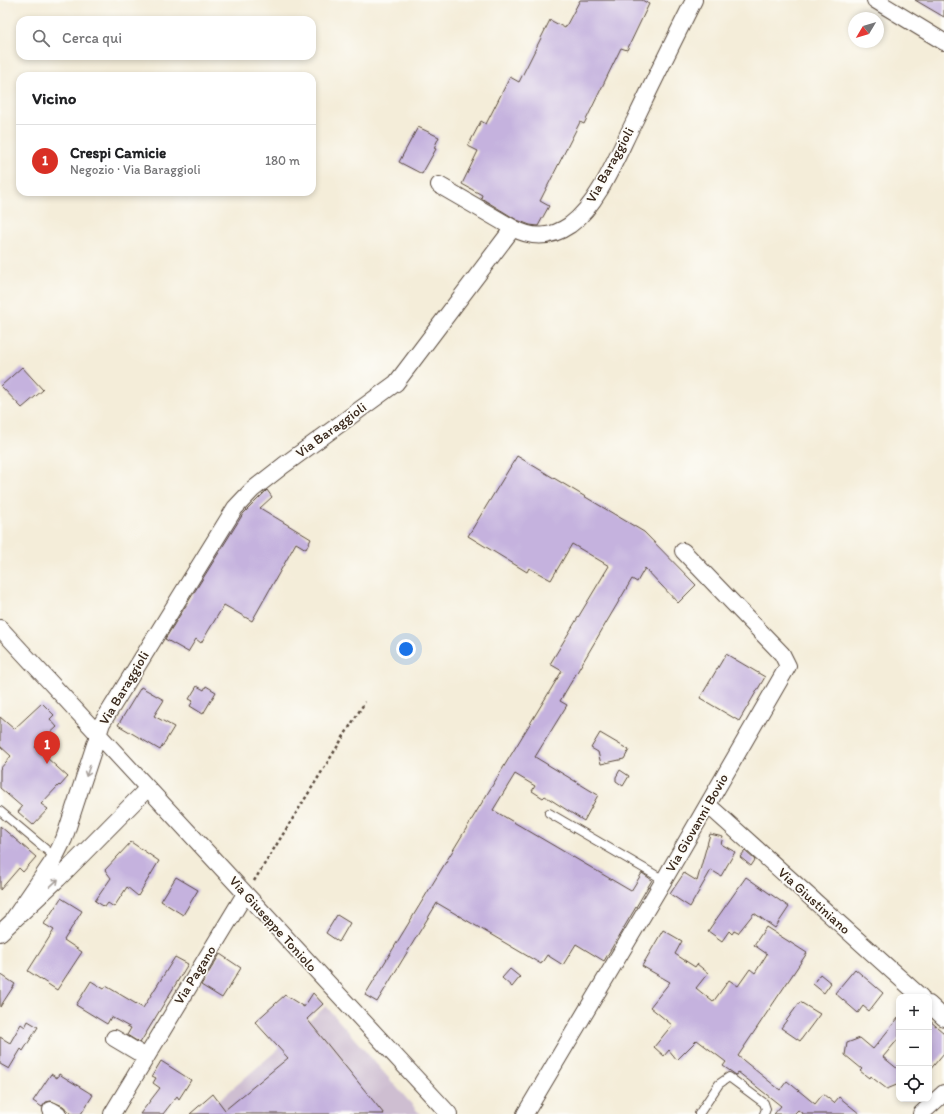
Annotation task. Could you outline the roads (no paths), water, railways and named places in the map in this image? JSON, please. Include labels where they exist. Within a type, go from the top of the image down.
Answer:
[{"type":"street","name":"Via Baraggioli","points":[[14,918],[55,857],[70,823],[94,750],[98,733],[104,720],[235,508],[252,490],[284,465],[396,383],[513,228],[530,236],[537,237],[552,235],[571,224],[589,205],[612,165],[694,0]]},
{"type":"street","points":[[875,0],[898,6],[944,42]]},
{"type":"street","points":[[439,185],[513,228]]},
{"type":"street","name":"Via Giovanni Bovio","points":[[525,1114],[664,880],[788,666],[782,654],[683,551]]},
{"type":"street","name":"Via Giuseppe Toniolo","points":[[0,628],[449,1114]]},
{"type":"street","name":"Via Baraggioli","points":[[0,933],[14,918],[58,879],[148,789]]},
{"type":"street","name":"Via Giustiniano","points":[[708,805],[918,994]]},
{"type":"street","name":"Via Pagano","points":[[112,1114],[245,894]]},
{"type":"street","points":[[932,1007],[944,1018]]},
{"type":"street","points":[[114,1038],[146,1057]]},
{"type":"street","points":[[921,1114],[944,1093]]},
{"type":"lane","points":[[0,810],[55,857]]},
{"type":"lane","points":[[549,813],[664,880]]},
{"type":"lane","points":[[698,1114],[719,1084],[729,1078],[764,1103],[766,1109],[764,1114]]},
{"type":"place","name":"Crespi Camicie","points":[[47,764]]}]
